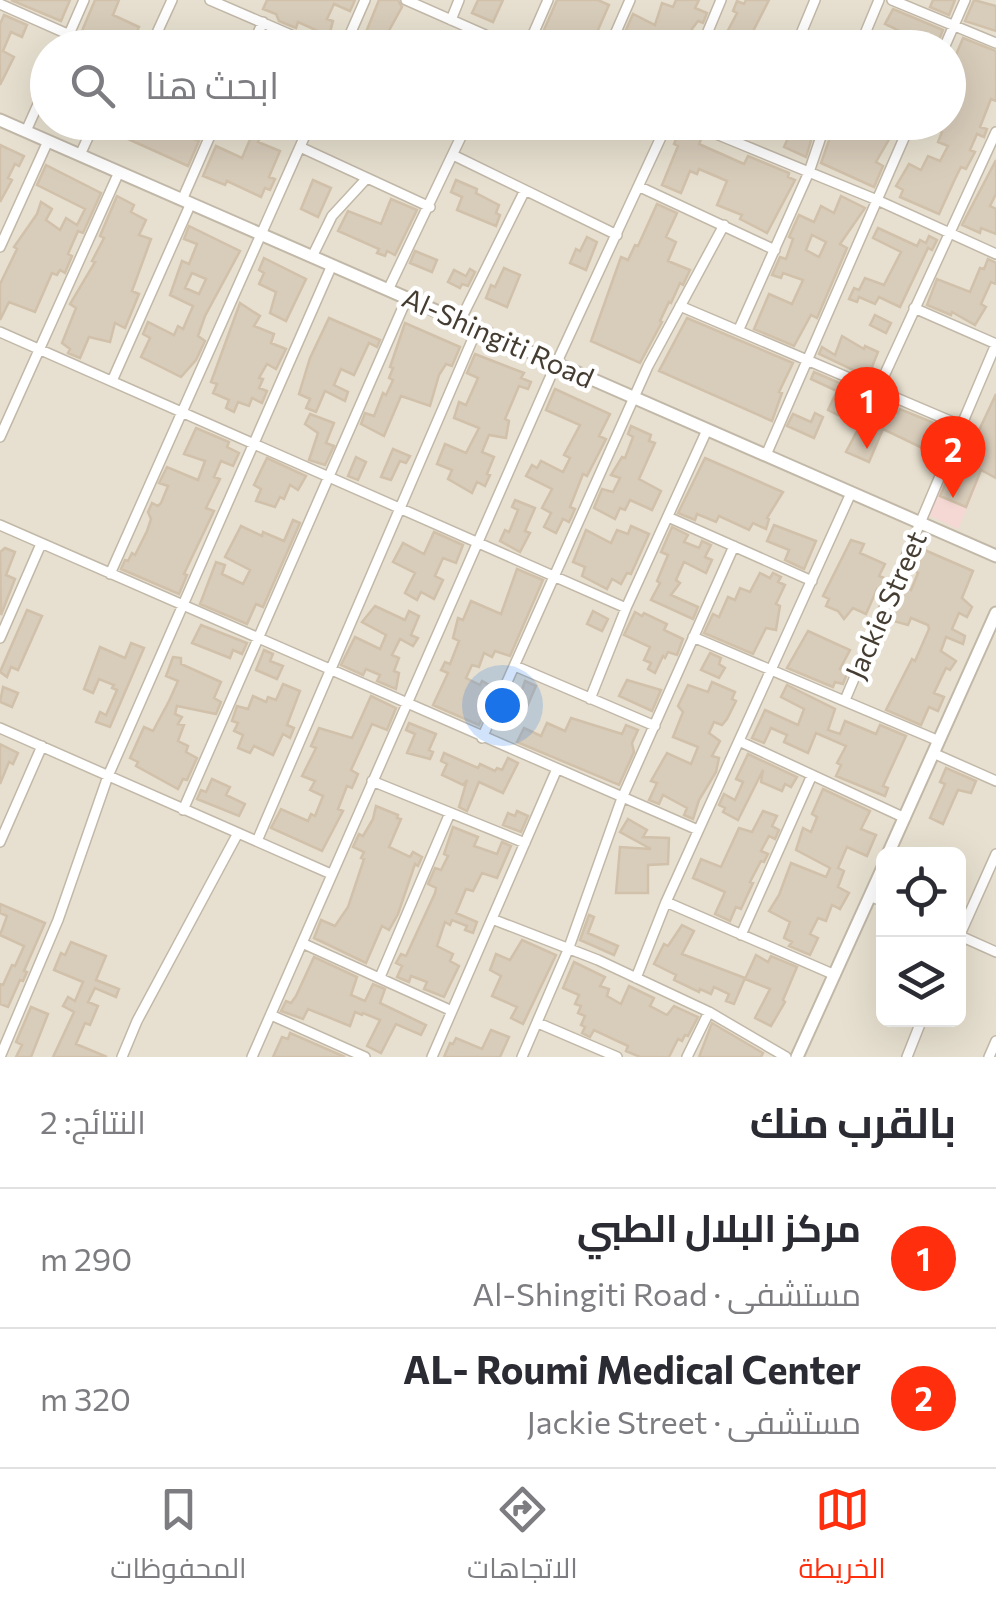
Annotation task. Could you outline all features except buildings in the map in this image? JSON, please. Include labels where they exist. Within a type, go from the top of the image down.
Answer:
[{"type":"street","points":[[71,30],[84,0]]},
{"type":"street","points":[[158,30],[172,0]]},
{"type":"street","points":[[210,0],[280,30]]},
{"type":"street","points":[[352,30],[365,0]]},
{"type":"street","points":[[406,0],[471,30]]},
{"type":"street","points":[[451,20],[459,0]]},
{"type":"street","points":[[535,30],[548,0]]},
{"type":"street","points":[[618,30],[630,0]]},
{"type":"street","points":[[709,30],[721,0]]},
{"type":"street","points":[[802,30],[815,0]]},
{"type":"street","points":[[866,30],[879,0]]},
{"type":"street","points":[[892,0],[963,30]]},
{"type":"street","points":[[951,30],[964,0]]},
{"type":"street","points":[[0,4],[55,30]]},
{"type":"street","points":[[259,30],[262,22]]},
{"type":"street","points":[[966,31],[996,43]]},
{"type":"street","name":"Al-Shingiti Road","points":[[0,120],[30,133]]},
{"type":"street","points":[[26,131],[30,122]]},
{"type":"street","points":[[878,389],[948,233],[992,152],[996,132]]},
{"type":"street","points":[[80,155],[87,140]]},
{"type":"street","points":[[112,380],[209,140]]},
{"type":"street","points":[[110,574],[303,140]]},
{"type":"street","points":[[388,290],[460,140]]},
{"type":"street","points":[[252,1057],[556,364],[660,140]]},
{"type":"street","points":[[731,140],[996,254]]},
{"type":"street","points":[[739,329],[820,140]]},
{"type":"street","points":[[766,456],[903,140]]},
{"type":"street","points":[[0,247],[48,141]]},
{"type":"street","name":"Al-Shingiti Road","points":[[48,141],[996,556]]},
{"type":"street","points":[[300,148],[430,207]]},
{"type":"street","points":[[453,155],[617,234]]},
{"type":"street","points":[[0,436],[119,172]]},
{"type":"street","points":[[312,256],[332,216],[367,178]]},
{"type":"street","points":[[640,187],[775,250]]},
{"type":"street","points":[[460,322],[524,190]]},
{"type":"street","points":[[482,738],[634,398],[724,225]]},
{"type":"street","points":[[0,1057],[58,920],[108,776],[332,265]]},
{"type":"street","points":[[183,810],[407,298]]},
{"type":"street","points":[[680,306],[962,426]]},
{"type":"street","points":[[914,308],[996,344]]},
{"type":"street","points":[[257,841],[477,329]]},
{"type":"street","points":[[0,332],[626,608]]},
{"type":"street","name":"Jackie Street","points":[[844,700],[996,344]]},
{"type":"street","points":[[590,698],[626,608],[707,430]]},
{"type":"street","points":[[636,978],[666,902],[851,493]]},
{"type":"street","points":[[668,516],[812,581]]},
{"type":"street","points":[[0,526],[698,830]]},
{"type":"street","points":[[0,638],[42,544]]},
{"type":"street","points":[[522,1057],[568,950],[622,798],[734,546]]},
{"type":"street","points":[[891,847],[996,612]]},
{"type":"street","points":[[693,637],[844,700],[996,781]]},
{"type":"street","points":[[515,666],[655,726]]},
{"type":"street","points":[[0,728],[331,874]]},
{"type":"street","points":[[741,742],[905,818]]},
{"type":"street","points":[[0,842],[42,746]]},
{"type":"street","points":[[432,1057],[556,771]]},
{"type":"street","points":[[741,935],[812,775]]},
{"type":"street","points":[[372,781],[525,844]]},
{"type":"street","points":[[380,978],[450,813]]},
{"type":"street","points":[[122,1057],[137,1021],[238,833]]},
{"type":"street","points":[[966,921],[996,854]]},
{"type":"street","points":[[797,1057],[876,883]]},
{"type":"street","points":[[870,896],[876,899]]},
{"type":"street","points":[[666,902],[835,976]]},
{"type":"street","points":[[492,918],[709,1012],[786,1057]]},
{"type":"street","points":[[966,940],[996,952]]},
{"type":"street","points":[[302,944],[452,1011]]},
{"type":"street","points":[[687,1057],[709,1012]]},
{"type":"street","points":[[272,1015],[348,1054],[365,1057]]},
{"type":"street","points":[[538,1022],[611,1056]]},
{"type":"street","points":[[906,1057],[919,1027]]},
{"type":"street","points":[[990,1057],[996,1041]]},
{"type":"shaded area","points":[[0,0],[996,0],[996,1057],[0,1057]]},
{"type":"shaded area","points":[[948,468],[979,481],[958,529],[928,515]]},
{"type":"place","name":"مركز البلال الطبي","points":[[867,449]]},
{"type":"place","name":"AL- Roumi Medical Center","points":[[953,498]]}]
